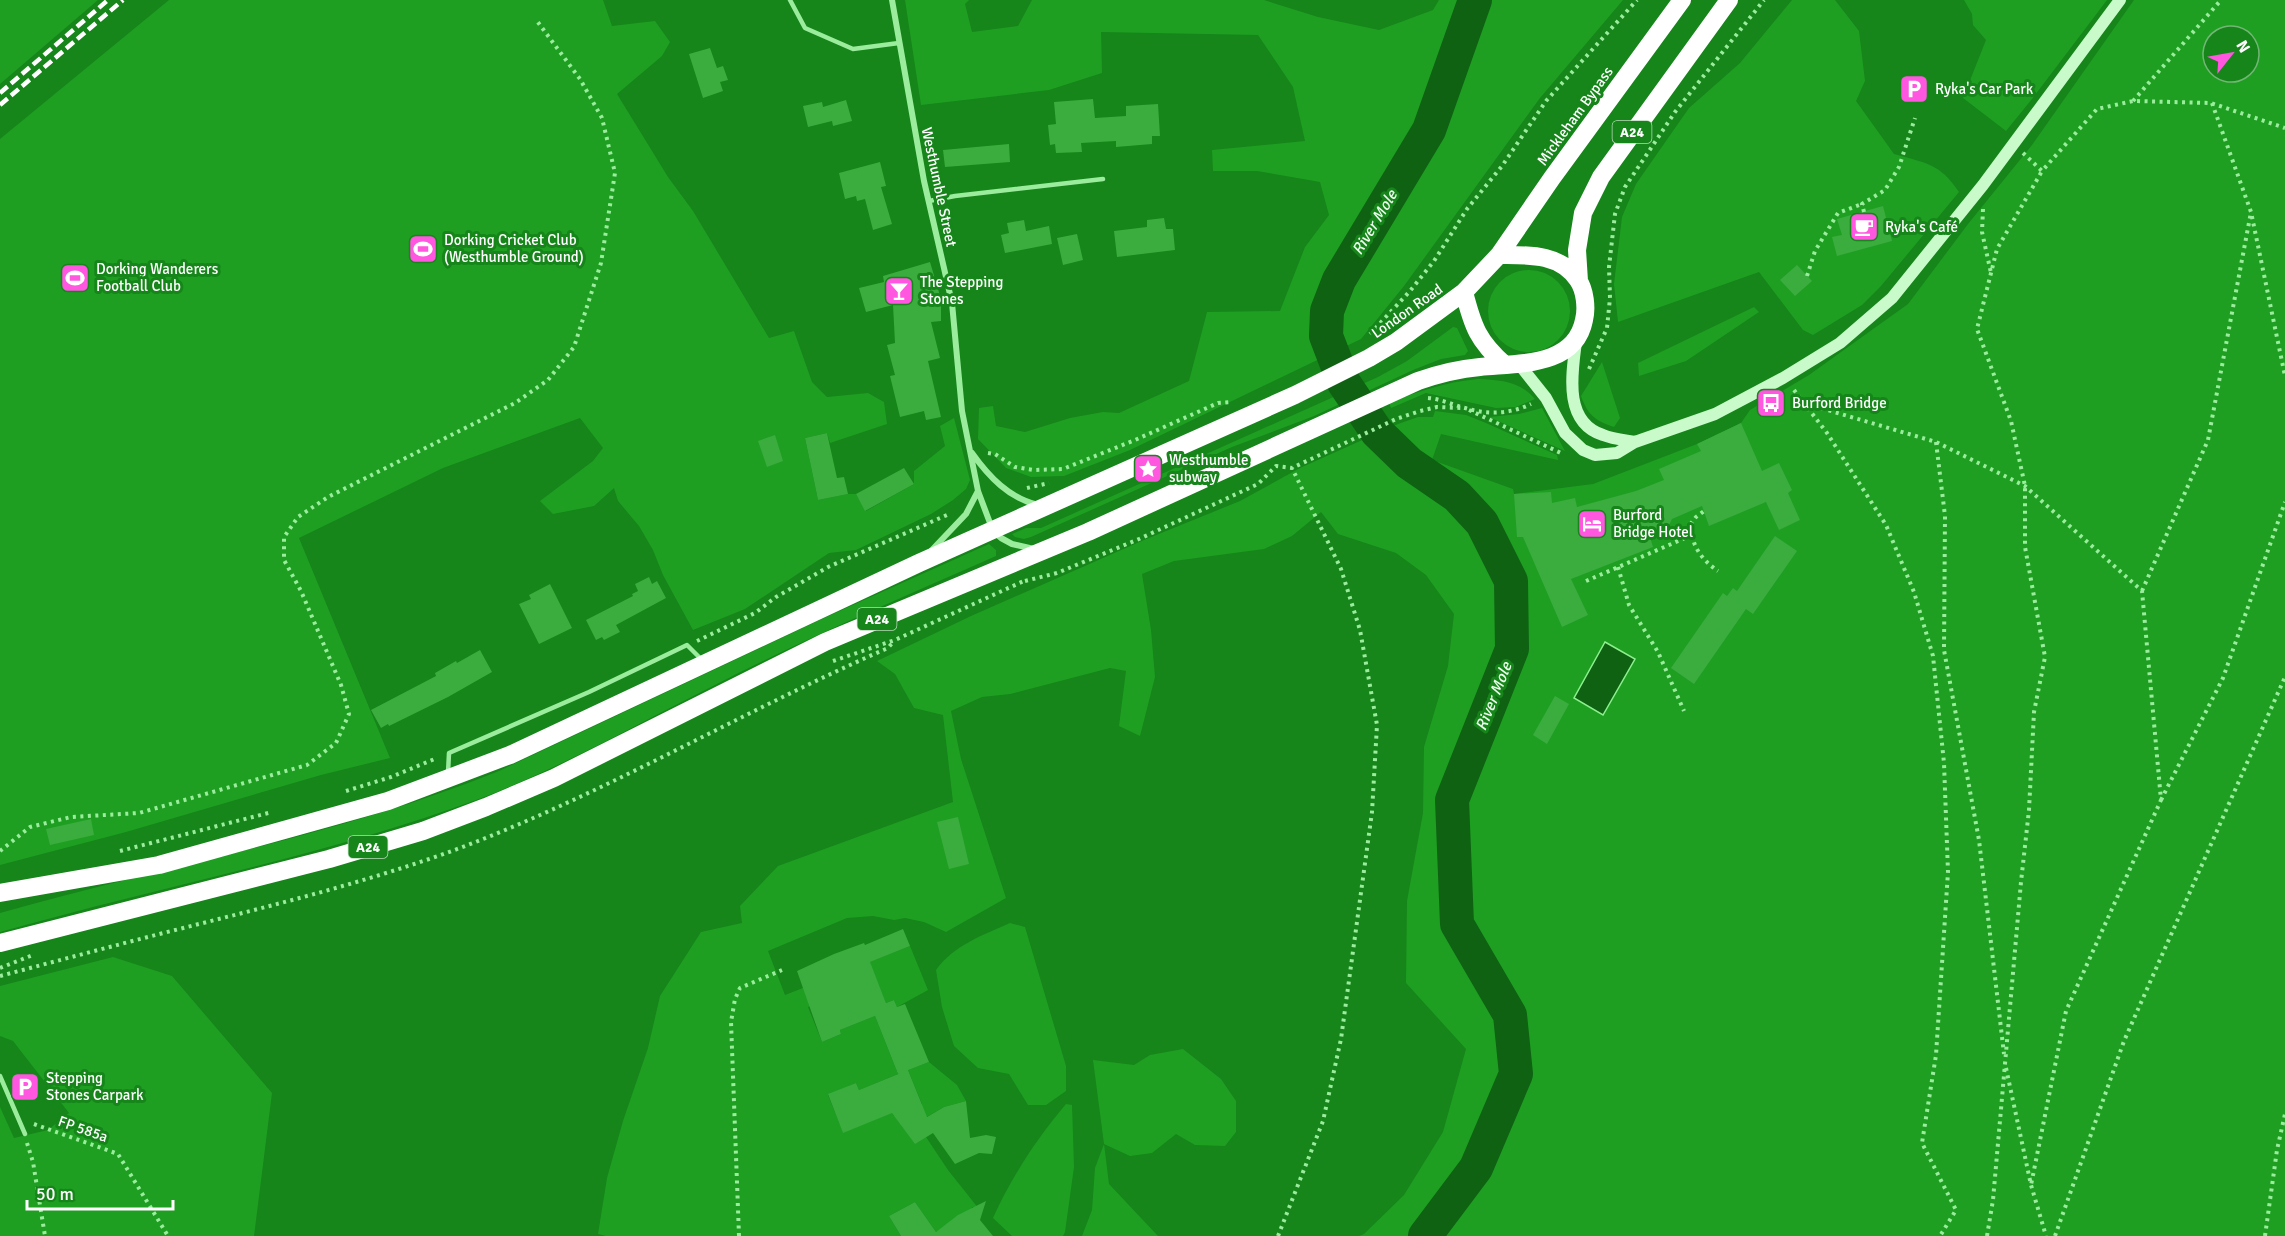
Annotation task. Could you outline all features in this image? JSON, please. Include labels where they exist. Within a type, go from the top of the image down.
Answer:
[{"type":"highway","name":"Mickleham Bypass","points":[[1499,255],[1552,178],[1682,0]]},
{"type":"highway","name":"A24","points":[[1579,281],[1577,250],[1583,213],[1601,177],[1730,0]]},
{"type":"highway","points":[[1499,255],[1531,255],[1550,258],[1565,267],[1579,281],[1586,313],[1582,330],[1576,342],[1562,353],[1541,361],[1512,365],[1482,341],[1474,327],[1464,292],[1499,255]]},
{"type":"highway","name":"London Road","points":[[1366,350],[1428,320],[1464,292]]},
{"type":"highway","name":"A24","points":[[0,893],[159,865],[388,801],[510,755],[919,563],[1295,395],[1366,350]]},
{"type":"highway","name":"A24","points":[[0,942],[329,859],[423,831],[486,807],[564,774],[825,642],[1088,532],[1385,395],[1446,372],[1512,365]]},
{"type":"main road","points":[[1512,365],[1546,398],[1565,433],[1583,450],[1595,455],[1617,453],[1635,442],[1715,414],[1783,378],[1840,343],[1892,298],[1983,185],[2120,0]]},
{"type":"main road","points":[[1576,342],[1571,387],[1575,408],[1584,423],[1601,435],[1635,442]]},
{"type":"street","name":"Westhumble Street","points":[[892,0],[929,201],[952,303],[962,411],[978,491],[993,531]]},
{"type":"street","name":"Westhumble Street","points":[[970,450],[986,472],[1010,493],[1027,502],[1045,507]]},
{"type":"street","points":[[919,563],[966,514],[978,491]]},
{"type":"street","points":[[993,531],[1012,544],[1041,551]]},
{"type":"lane","points":[[790,0],[805,28],[854,49],[899,43]]},
{"type":"lane","points":[[929,201],[1103,179]]},
{"type":"lane","points":[[447,780],[449,753],[589,692],[687,645],[705,663]]},
{"type":"lane","points":[[0,1076],[25,1134]]},
{"type":"path","points":[[1366,350],[1416,284],[1467,209],[1502,166],[1546,100],[1637,0]]},
{"type":"path","points":[[1571,387],[1583,382],[1607,328],[1610,298],[1609,267],[1615,214],[1625,187],[1675,112],[1764,0]]},
{"type":"path","points":[[2133,101],[2221,0]]},
{"type":"path","points":[[0,851],[30,827],[71,817],[139,813],[308,765],[336,742],[349,714],[342,685],[301,591],[284,560],[284,537],[298,517],[328,497],[515,403],[548,380],[574,347],[601,263],[615,173],[602,118],[580,79],[537,21]]},
{"type":"path","points":[[1987,1236],[1993,1200],[2029,810],[2034,712],[2045,657],[2025,547],[2025,486],[2011,421],[1977,329],[1997,249],[2042,171],[2097,109],[2133,101],[2211,102],[2285,128]]},
{"type":"path","points":[[2211,102],[2251,212],[2285,376]]},
{"type":"path","points":[[1808,276],[1815,251],[1838,213],[1862,204],[1885,190],[1899,167],[1915,118]]},
{"type":"path","points":[[2034,163],[2042,171]]},
{"type":"path","points":[[1862,204],[1864,212]]},
{"type":"path","points":[[1983,209],[1982,232],[1991,274]]},
{"type":"path","points":[[2161,800],[2142,591],[2208,440],[2251,212]]},
{"type":"path","points":[[1419,399],[1431,398],[1466,408],[1496,413],[1518,410],[1546,398]]},
{"type":"path","points":[[970,450],[994,454],[1015,467],[1033,470],[1064,469],[1127,444],[1218,403],[1242,401]]},
{"type":"path","points":[[1940,1236],[1956,1210],[1922,1143],[1936,1055],[1948,872],[1944,763],[1933,656],[1914,592],[1886,525],[1807,404],[1936,442],[2025,486],[2142,591]]},
{"type":"path","points":[[1025,580],[1057,573],[1139,539],[1258,484],[1276,466],[1292,468],[1396,419],[1437,407],[1466,408],[1521,436],[1560,452],[1567,458]]},
{"type":"path","points":[[1936,442],[1945,516],[1944,650],[1979,840],[2005,1064],[2031,1185],[2046,1236]]},
{"type":"path","points":[[1278,1236],[1323,1121],[1341,1039],[1372,812],[1377,725],[1360,630],[1341,569],[1292,468]]},
{"type":"path","points":[[2031,1185],[2066,1011],[2161,800],[2223,678],[2285,502]]},
{"type":"path","points":[[687,645],[755,613],[776,597],[828,567],[973,503]]},
{"type":"path","points":[[1704,511],[1689,526],[1699,553],[1718,571]]},
{"type":"path","points":[[1586,580],[1692,535]]},
{"type":"path","points":[[1618,567],[1629,605],[1658,652],[1684,711]]},
{"type":"path","points":[[2055,1236],[2124,1041],[2285,677]]},
{"type":"path","points":[[339,794],[391,777],[449,753]]},
{"type":"path","points":[[110,854],[276,811]]},
{"type":"path","points":[[739,1236],[731,1022],[735,999],[740,988],[782,970]]},
{"type":"path","points":[[2265,1236],[2277,1150],[2285,1114]]},
{"type":"path","name":"FP 585a","points":[[18,1118],[118,1154],[168,1236]]},
{"type":"path","points":[[25,1134],[33,1162],[45,1236]]},
{"type":"shaded area","points":[[0,0],[98,0],[0,84]]},
{"type":"shaded area","points":[[169,0],[603,0],[612,26],[655,21],[670,42],[662,56],[617,94],[668,177],[693,211],[769,338],[794,331],[812,382],[827,397],[868,393],[884,402],[887,424],[830,443],[827,433],[805,438],[818,500],[856,494],[866,511],[914,484],[914,471],[945,446],[940,426],[954,418],[970,480],[966,489],[931,514],[856,550],[829,553],[745,609],[693,630],[663,575],[653,550],[639,526],[618,501],[614,488],[594,506],[553,514],[540,501],[593,461],[603,448],[580,418],[443,468],[299,538],[390,758],[321,775],[126,832],[0,865],[0,139]]},
{"type":"shaded area","points":[[905,0],[969,0],[965,4],[972,32],[1018,26],[1032,0],[1264,0],[1318,17],[1379,30],[1433,10],[1439,0],[1623,0],[1540,98],[1404,286],[1361,339],[1130,450],[1064,476],[1031,477],[1006,468],[978,439],[979,408],[993,406],[996,426],[1025,432],[1070,418],[1103,412],[1119,413],[1189,381],[1207,312],[1280,311],[1305,247],[1329,215],[1320,182],[1257,171],[1213,171],[1212,150],[1305,141],[1293,87],[1258,35],[1101,32],[1102,73],[1049,90],[921,105]]},
{"type":"shaded area","points":[[1792,0],[1835,0],[1859,31],[1865,81],[1856,101],[1894,154],[1923,162],[1938,170],[1952,182],[1959,192],[1881,286],[1862,305],[1813,335],[1803,330],[1759,272],[1618,322],[1614,284],[1622,217],[1636,184],[1689,108],[1740,63]]},
{"type":"shaded area","points":[[1964,0],[2107,0],[2006,131],[1963,98],[1986,40],[1973,25],[1972,14]]},
{"type":"shaded area","points":[[2134,0],[2285,0],[2285,1236],[1359,1236],[1364,1234],[1404,1195],[1443,1132],[1466,1049],[1406,983],[1407,901],[1423,813],[1424,747],[1448,666],[1454,614],[1426,575],[1396,553],[1338,534],[1321,512],[1292,536],[1264,549],[1174,561],[1142,574],[1151,630],[1155,677],[1140,736],[1119,726],[1126,671],[1110,668],[1010,694],[982,697],[951,711],[961,759],[1006,898],[946,932],[924,922],[905,918],[894,920],[873,916],[847,918],[768,951],[785,995],[910,946],[928,990],[897,1007],[894,1000],[886,1003],[875,976],[808,1007],[822,1042],[841,1034],[840,1030],[875,1016],[898,1074],[859,1090],[856,1083],[828,1095],[843,1132],[888,1102],[894,1116],[922,1104],[908,1070],[929,1062],[957,1085],[966,1101],[944,1107],[923,1119],[926,1137],[948,1170],[979,1209],[972,1207],[971,1211],[936,1232],[915,1202],[889,1216],[901,1236],[606,1236],[598,1234],[607,1178],[623,1121],[648,1048],[660,996],[701,932],[742,923],[740,906],[778,866],[953,802],[943,715],[914,708],[895,674],[877,661],[971,616],[1144,540],[1240,501],[1300,468],[1398,424],[1418,417],[1433,417],[1435,411],[1466,415],[1557,455],[1558,460],[1441,434],[1432,460],[1513,489],[1514,494],[1593,484],[1697,444],[1741,423],[1750,410],[1809,375],[1908,304],[1968,224],[2032,145]]},
{"type":"shaded area","points":[[1529,270],[1545,273],[1558,282],[1567,295],[1570,311],[1567,327],[1558,340],[1545,349],[1529,352],[1513,349],[1500,340],[1491,327],[1488,311],[1491,295],[1500,282],[1513,273]]},
{"type":"shaded area","points":[[1754,307],[1759,312],[1686,361],[1639,376],[1638,363]]},
{"type":"shaded area","points":[[1453,327],[1457,328],[1468,351],[1465,355],[1441,359],[1413,370],[1314,416],[1232,447],[1031,537],[1024,539],[1012,534],[1026,528],[1041,528],[1378,377],[1407,361]]},
{"type":"shaded area","points":[[1602,362],[1620,418],[1614,427],[1593,416],[1586,408],[1581,396]]},
{"type":"shaded area","points":[[1478,379],[1516,385],[1535,399],[1516,407],[1496,408],[1426,393],[1391,408],[1389,403],[1455,382]]},
{"type":"shaded area","points":[[1542,408],[1565,451],[1489,417],[1519,414]]},
{"type":"shaded area","points":[[989,544],[996,550],[996,556],[783,651],[567,761],[507,788],[418,820],[359,838],[0,932],[0,913],[314,832],[438,794],[499,771],[824,618]]},
{"type":"shaded area","points":[[1605,642],[1635,659],[1603,715],[1574,698]]},
{"type":"shaded area","points":[[1010,923],[1025,927],[1066,1066],[1066,1091],[1046,1105],[1028,1105],[1009,1074],[978,1068],[954,1046],[942,1007],[936,970],[943,961],[960,947]]},
{"type":"shaded area","points":[[113,957],[172,976],[272,1093],[254,1236],[0,1236],[0,1107],[14,1138],[48,1130],[69,1113],[13,1041],[0,1036],[0,986]]},
{"type":"shaded area","points":[[1183,1049],[1221,1079],[1236,1101],[1236,1132],[1225,1146],[1195,1145],[1176,1134],[1152,1153],[1130,1156],[1104,1144],[1093,1060],[1134,1065],[1150,1055]]},
{"type":"shaded area","points":[[1066,1104],[1072,1105],[1074,1167],[1065,1232],[1063,1236],[1012,1236],[993,1218],[1025,1159]]},
{"type":"shaded area","points":[[1104,1144],[1109,1184],[1158,1236],[1082,1236],[1092,1210],[1095,1168]]},
{"type":"building","points":[[710,48],[717,68],[723,66],[728,80],[720,82],[723,91],[703,98],[689,54]]},
{"type":"building","points":[[1093,99],[1095,118],[1126,116],[1126,106],[1158,104],[1160,136],[1152,136],[1152,144],[1116,147],[1116,141],[1081,143],[1082,152],[1056,153],[1055,144],[1050,145],[1048,125],[1056,124],[1054,102]]},
{"type":"building","points":[[846,100],[852,121],[833,126],[832,121],[808,127],[803,106],[822,102],[823,107]]},
{"type":"building","points":[[1009,144],[1010,162],[945,167],[943,150]]},
{"type":"building","points":[[880,162],[886,186],[881,187],[892,224],[873,230],[865,199],[857,201],[856,196],[845,199],[839,173]]},
{"type":"building","name":"Ryka's Café","points":[[1883,206],[1892,241],[1837,256],[1832,237],[1842,235],[1837,219]]},
{"type":"building","points":[[1164,218],[1166,229],[1173,229],[1175,250],[1117,257],[1114,231],[1147,227],[1147,220]]},
{"type":"building","points":[[1024,220],[1026,231],[1049,226],[1052,244],[1005,253],[1001,235],[1009,233],[1007,223]]},
{"type":"building","points":[[1077,234],[1083,260],[1063,265],[1057,238]]},
{"type":"building","points":[[930,262],[941,299],[941,321],[931,322],[940,358],[928,361],[941,417],[926,420],[924,411],[900,417],[890,376],[895,375],[887,345],[895,343],[893,305],[866,312],[859,288],[884,282],[883,276]]},
{"type":"building","points":[[1797,265],[1812,281],[1795,296],[1780,280]]},
{"type":"building","name":"Burford Bridge Hotel","points":[[1741,423],[1762,471],[1779,463],[1792,490],[1788,493],[1800,520],[1779,530],[1766,502],[1709,526],[1702,506],[1672,519],[1666,531],[1650,537],[1653,547],[1571,579],[1588,615],[1562,627],[1523,537],[1517,537],[1514,494],[1551,492],[1552,503],[1575,498],[1577,507],[1636,491],[1664,480],[1659,469],[1701,451],[1697,444]]},
{"type":"building","points":[[827,433],[837,478],[844,477],[848,494],[818,500],[805,438]]},
{"type":"building","points":[[775,435],[783,461],[767,467],[758,441]]},
{"type":"building","points":[[904,468],[914,484],[865,511],[856,494]]},
{"type":"building","points":[[1775,536],[1797,551],[1753,614],[1746,609],[1694,684],[1671,668],[1723,593],[1727,596],[1733,588],[1737,591]]},
{"type":"building","points":[[649,577],[652,584],[657,581],[666,598],[616,625],[620,632],[604,640],[602,637],[596,640],[586,620],[633,596],[632,594],[638,591],[635,584]]},
{"type":"building","points":[[550,584],[572,628],[539,644],[519,604],[531,599],[529,595]]},
{"type":"building","points":[[480,650],[492,672],[448,697],[381,728],[371,710],[436,676],[435,673],[456,661],[457,663]]},
{"type":"building","points":[[1555,696],[1569,704],[1547,744],[1533,735]]},
{"type":"building","points":[[958,817],[969,864],[949,869],[937,822]]},
{"type":"building","points":[[91,819],[94,835],[50,845],[46,829]]},
{"type":"building","points":[[903,929],[910,946],[870,962],[886,1003],[894,1000],[897,1007],[905,1004],[929,1062],[898,1074],[875,1016],[840,1030],[841,1034],[822,1042],[797,971],[834,954],[864,943],[865,945]]},
{"type":"building","points":[[908,1070],[927,1117],[944,1107],[966,1101],[970,1138],[986,1135],[996,1137],[992,1154],[979,1153],[955,1164],[933,1133],[915,1144],[892,1113],[843,1133],[828,1094],[856,1083],[859,1090]]},
{"type":"building","points":[[986,1201],[980,1220],[993,1236],[901,1236],[889,1216],[915,1202],[936,1232],[958,1215]]},
{"type":"waterway","name":"River Mole","points":[[1425,1236],[1476,1168],[1516,1074],[1510,1015],[1457,924],[1452,800],[1512,649],[1511,581],[1482,523],[1457,496],[1409,463],[1377,432],[1344,383],[1326,336],[1327,311],[1339,280],[1429,130],[1475,0]]},
{"type":"railway","points":[[0,93],[108,0]]},
{"type":"railway","points":[[0,105],[123,0]]},
{"type":"place","name":"Ryka's Car Park","points":[[1914,89]]},
{"type":"place","name":"Ryka's Café","points":[[1864,227]]},
{"type":"place","name":"Dorking Cricket Club (Westhumble Ground)","points":[[423,249]]},
{"type":"place","name":"Dorking Wanderers Football Club","points":[[75,278]]},
{"type":"place","name":"The Stepping Stones","points":[[899,291]]},
{"type":"place","name":"Burford Bridge","points":[[1771,403]]},
{"type":"place","name":"Westhumble subway","points":[[1148,469]]},
{"type":"place","name":"Burford Bridge Hotel","points":[[1592,524]]},
{"type":"place","name":"Stepping Stones Carpark","points":[[25,1087]]}]
